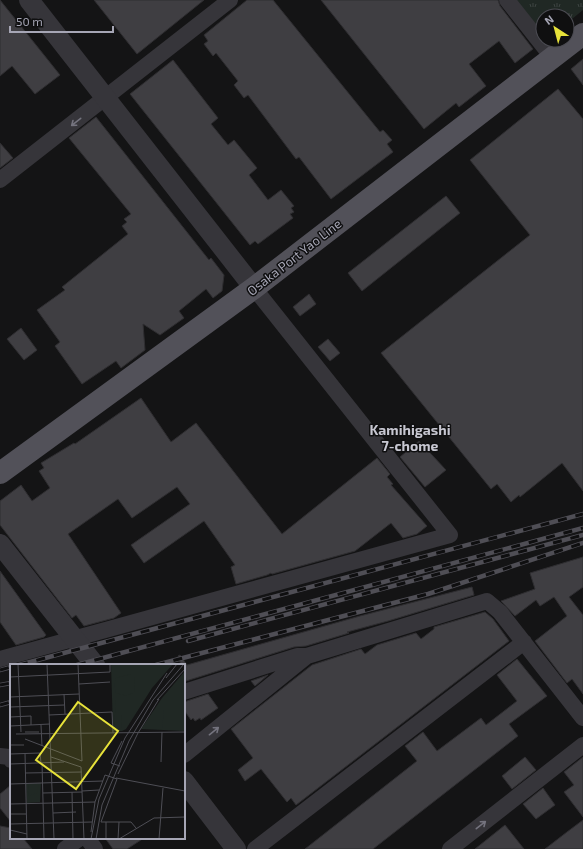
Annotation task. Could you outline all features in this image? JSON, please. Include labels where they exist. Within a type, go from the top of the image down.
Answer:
[{"type":"main road","name":"Osaka Port Yao Line","points":[[0,472],[254,288],[583,34]]},
{"type":"street","points":[[0,659],[450,535],[254,288],[29,0]]},
{"type":"street","points":[[0,180],[107,98],[230,0]]},
{"type":"street","points":[[507,0],[552,57]]},
{"type":"street","points":[[0,544],[94,664]]},
{"type":"street","points":[[185,692],[297,656],[307,656],[487,601],[500,612],[583,718]]},
{"type":"street","points":[[255,849],[524,642]]},
{"type":"street","points":[[185,754],[307,656]]},
{"type":"street","points":[[450,849],[583,745]]},
{"type":"street","points":[[0,756],[8,757],[10,759]]},
{"type":"street","points":[[185,782],[236,849]]},
{"type":"street","points":[[76,841],[95,849]]},
{"type":"green space","points":[[514,0],[583,0],[583,10],[575,16],[575,8],[535,8],[535,27]]},
{"type":"building","points":[[0,0],[60,75],[35,94],[12,66],[0,76]]},
{"type":"building","points":[[94,0],[204,0],[137,54]]},
{"type":"building","points":[[247,0],[273,0],[380,132],[383,130],[392,140],[387,144],[393,152],[331,199],[299,157],[296,159],[248,95],[244,98],[234,85],[238,81],[216,53],[213,56],[204,44],[208,41],[204,35]]},
{"type":"building","points":[[321,0],[498,0],[500,6],[533,49],[515,63],[499,41],[469,64],[486,86],[459,107],[456,103],[424,129]]},
{"type":"building","points":[[583,59],[583,85],[571,69]]},
{"type":"building","points":[[173,60],[218,118],[211,124],[228,145],[234,140],[257,168],[249,175],[268,200],[281,190],[294,206],[291,208],[294,212],[290,214],[293,218],[258,244],[255,241],[250,245],[130,94]]},
{"type":"building","points":[[558,89],[583,119],[583,491],[562,463],[520,497],[519,495],[511,502],[497,484],[491,489],[381,353],[530,235],[470,160]]},
{"type":"building","points":[[96,117],[209,260],[211,258],[224,275],[222,291],[213,298],[206,289],[179,311],[184,318],[160,335],[143,324],[145,350],[121,368],[116,361],[82,384],[55,346],[60,342],[37,310],[65,290],[62,287],[128,234],[122,226],[127,222],[124,219],[131,214],[69,138]]},
{"type":"building","points":[[0,143],[13,158],[0,168]]},
{"type":"building","points":[[446,196],[460,213],[362,291],[348,273]]},
{"type":"building","points":[[309,294],[316,304],[300,316],[293,307]]},
{"type":"building","points":[[21,328],[37,350],[24,360],[7,339]]},
{"type":"building","points":[[328,339],[340,353],[330,361],[318,347]]},
{"type":"building","points":[[141,398],[171,442],[196,423],[282,534],[377,458],[390,474],[387,477],[393,484],[391,485],[427,526],[417,534],[403,538],[391,523],[355,551],[272,574],[271,573],[236,584],[231,567],[235,565],[204,521],[144,563],[131,545],[190,504],[177,487],[132,518],[118,499],[68,534],[121,613],[114,618],[84,626],[76,615],[72,618],[0,525],[0,501],[21,485],[32,501],[50,488],[39,471],[44,468],[41,463],[74,443],[75,444]]},
{"type":"building","points":[[419,441],[446,470],[425,487],[400,457]]},
{"type":"building","points":[[583,557],[583,587],[569,597],[583,615],[583,694],[572,679],[567,683],[535,641],[567,616],[554,597],[540,606],[536,600],[515,616],[501,601],[535,589],[530,573]]},
{"type":"building","points":[[0,571],[46,635],[44,637],[16,645],[0,622]]},
{"type":"building","points":[[472,587],[474,595],[347,632],[349,633],[306,646],[294,647],[186,681],[185,664],[181,664],[178,656],[180,655],[187,665],[360,616]]},
{"type":"building","points":[[485,612],[493,619],[509,641],[296,805],[291,798],[287,802],[261,769],[245,781],[238,770],[253,758],[231,729],[312,665],[361,649],[365,654],[377,645],[416,633],[421,639],[434,629],[434,627]]},
{"type":"building","points":[[517,659],[547,696],[509,724],[518,736],[373,849],[305,849],[417,761],[405,746],[423,732],[437,751],[481,718],[486,725],[517,701],[497,675]]},
{"type":"building","points":[[268,675],[255,686],[251,681]]},
{"type":"building","points":[[208,694],[218,708],[201,720],[200,718],[195,721],[193,718],[191,720],[185,711],[185,702]]},
{"type":"building","points":[[525,757],[536,770],[512,789],[502,776]]},
{"type":"building","points":[[583,757],[583,817],[564,792],[574,785],[564,772]]},
{"type":"building","points":[[10,786],[10,821],[0,808],[0,794]]},
{"type":"building","points":[[543,788],[555,805],[536,819],[523,804]]},
{"type":"building","points":[[583,820],[583,849],[545,849],[567,832]]},
{"type":"building","points":[[505,825],[524,849],[475,849]]},
{"type":"building","points":[[0,826],[10,828],[10,839],[24,839],[32,849],[0,849]]},
{"type":"building","points":[[106,839],[142,839],[127,849],[113,849]]},
{"type":"railway","points":[[23,664],[583,514]]},
{"type":"railway","points":[[81,664],[583,528]]},
{"type":"railway","points":[[188,641],[583,535]]},
{"type":"railway","points":[[160,664],[428,594],[583,543]]},
{"type":"railway","points":[[0,670],[10,667]]},
{"type":"railway","points":[[0,685],[10,683]]},
{"type":"railway","points":[[0,705],[10,702]]},
{"type":"district","name":"Kamihigashi 7-chome","points":[[410,438]]}]
